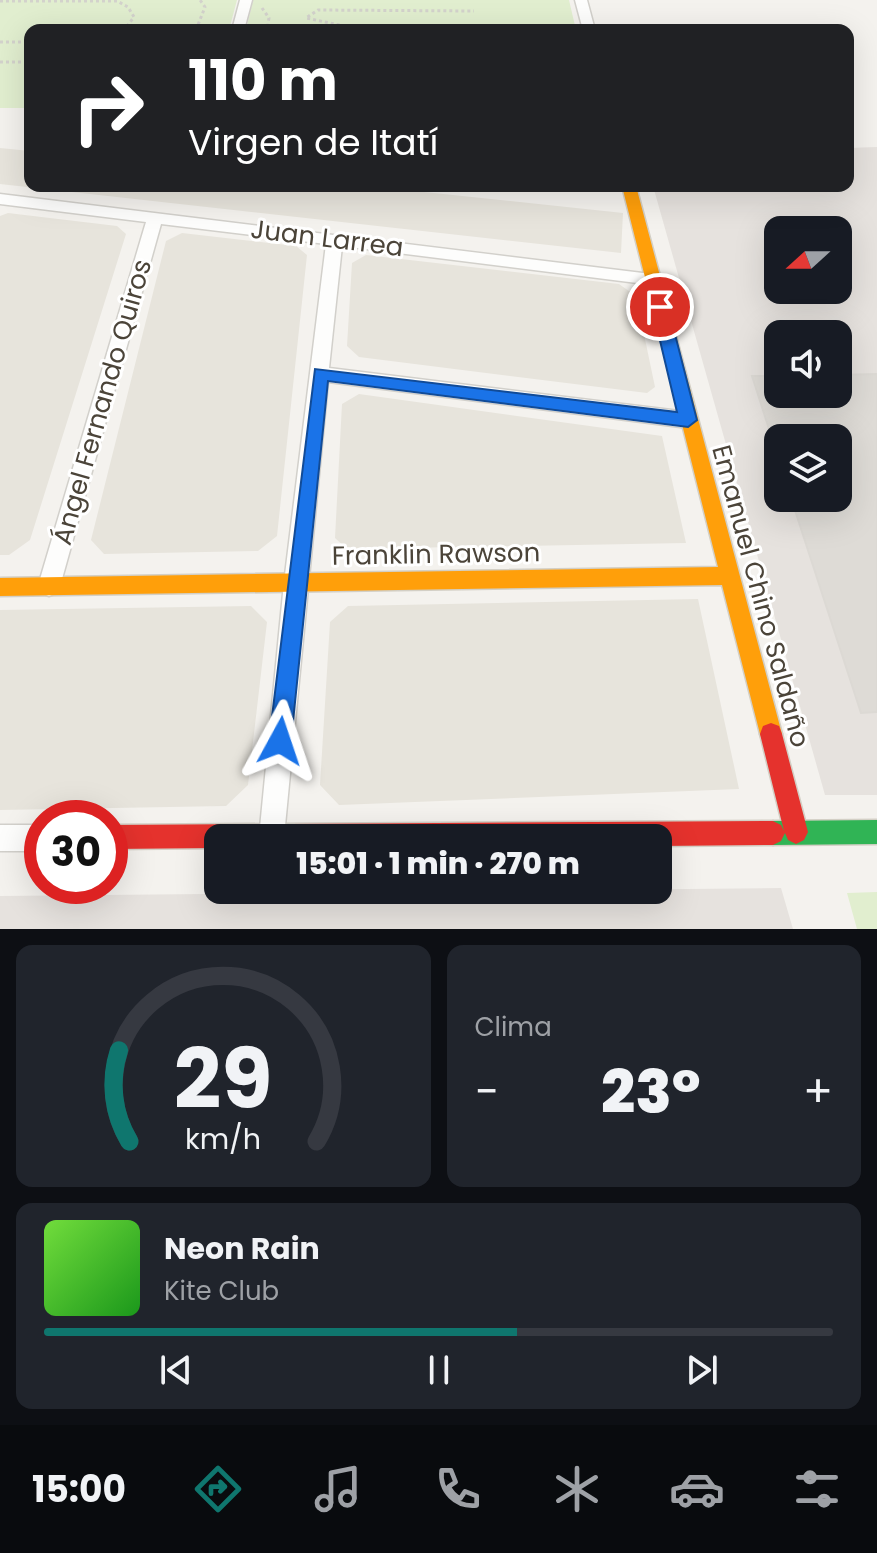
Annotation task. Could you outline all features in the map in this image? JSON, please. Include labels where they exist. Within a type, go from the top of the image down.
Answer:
[{"type":"street","points":[[240,24],[246,0]]},
{"type":"street","points":[[581,0],[587,24]]},
{"type":"street","name":"Emanuel Chino Saldaño","points":[[631,192],[796,832]]},
{"type":"street","name":"Juan Larrea","points":[[0,199],[653,279]]},
{"type":"street","name":"Ángel Fernando Quiros","points":[[49,586],[155,217]]},
{"type":"street","points":[[272,824],[295,583],[335,238]]},
{"type":"street","points":[[321,374],[688,420]]},
{"type":"street","name":"Franklin Rawson","points":[[0,587],[729,576]]},
{"type":"street","points":[[672,833],[877,832]]},
{"type":"street","points":[[128,837],[204,836]]},
{"type":"street","points":[[0,838],[24,838]]},
{"type":"path","points":[[198,24],[205,7],[200,0]]},
{"type":"path","points":[[0,1],[117,1],[128,7],[134,17],[129,24]]},
{"type":"path","points":[[261,2],[260,7],[269,18],[268,24]]},
{"type":"path","points":[[334,24],[306,18],[318,10],[474,11]]},
{"type":"path","points":[[0,42],[24,42]]},
{"type":"path","points":[[0,62],[24,62]]},
{"type":"shaded area","points":[[877,147],[877,795],[825,795],[655,192],[854,192],[854,148]]},
{"type":"shaded area","points":[[0,148],[24,150],[24,187],[0,184]]},
{"type":"shaded area","points":[[72,192],[424,192],[623,213],[621,253]]},
{"type":"shaded area","points":[[8,213],[117,226],[126,234],[30,540],[9,555],[0,555],[0,216]]},
{"type":"shaded area","points":[[182,233],[296,246],[307,255],[277,536],[258,551],[104,554],[91,540],[166,241]]},
{"type":"shaded area","points":[[366,255],[619,284],[636,296],[655,387],[647,393],[359,357],[347,346],[352,263]]},
{"type":"shaded area","points":[[359,394],[662,436],[686,543],[347,549],[335,538],[342,404]]},
{"type":"shaded area","points":[[698,599],[739,789],[339,805],[320,785],[330,622],[348,606]]},
{"type":"shaded area","points":[[251,606],[267,622],[248,785],[226,806],[128,808],[128,800],[24,800],[24,810],[0,810],[0,610]]},
{"type":"shaded area","points":[[781,888],[793,929],[0,929],[0,896],[24,896],[24,904],[128,904],[128,895],[204,894],[204,904],[672,904],[672,889]]},
{"type":"green space","points":[[0,0],[237,0],[231,24],[24,24],[24,108],[0,108]]},
{"type":"green space","points":[[253,0],[569,0],[575,24],[247,24]]},
{"type":"green space","points":[[877,892],[877,929],[857,929],[847,893]]},
{"type":"building","points":[[877,374],[877,712],[861,713],[796,512],[852,512],[852,424],[767,424],[752,376],[764,376],[764,408],[852,408],[852,375]]},
{"type":"traffic: fast","points":[[773,833],[877,832]]},
{"type":"traffic: slow","points":[[631,192],[771,734]]},
{"type":"traffic: slow","points":[[0,587],[729,576]]},
{"type":"traffic: jam","points":[[771,734],[796,832]]},
{"type":"traffic: jam","points":[[128,837],[773,833]]},
{"type":"route","points":[[280,741],[295,583],[321,374],[688,420],[660,307]]}]
